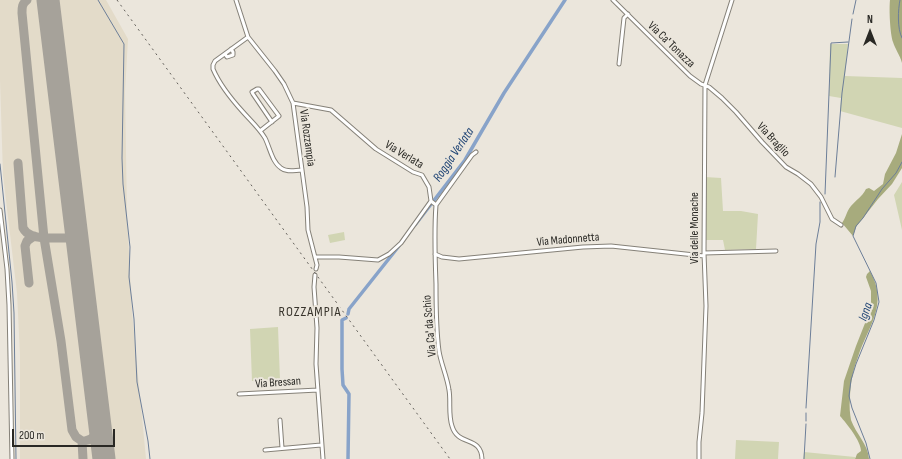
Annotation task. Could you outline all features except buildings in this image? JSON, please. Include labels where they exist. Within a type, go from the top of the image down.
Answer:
[{"type":"street","name":"Via Rozzampia","points":[[236,0],[248,37],[284,84],[293,103],[308,218],[308,230],[317,265],[316,269]]},
{"type":"street","name":"Via Ca' Tonazza","points":[[613,0],[690,76],[701,84],[705,85]]},
{"type":"street","name":"Via delle Monache","points":[[699,459],[703,399],[706,306],[704,254],[705,85],[732,0]]},
{"type":"street","points":[[619,64],[624,18],[628,14]]},
{"type":"street","points":[[248,37],[215,61],[213,69],[235,102],[265,138],[277,164],[282,169],[288,171],[302,170]]},
{"type":"street","name":"Via Braglio","points":[[705,85],[736,112],[786,167],[811,184],[832,219],[841,225]]},
{"type":"street","points":[[260,131],[272,122],[279,116],[257,88],[252,92],[272,122]]},
{"type":"street","name":"Via Verlata","points":[[293,103],[331,110],[376,149],[422,176],[429,187],[433,203]]},
{"type":"street","points":[[314,257],[339,256],[378,260],[389,254],[401,243],[476,152]]},
{"type":"street","name":"Via Ca' da Schio","points":[[433,203],[438,335],[440,352],[450,391],[451,424],[454,434],[475,443],[480,449],[482,459]]},
{"type":"street","points":[[0,210],[7,269],[9,305],[12,459]]},
{"type":"street","name":"Via Madonnetta","points":[[435,254],[442,257],[459,259],[583,246],[611,246],[704,254]]},
{"type":"street","points":[[704,254],[776,251]]},
{"type":"street","points":[[315,275],[314,287],[317,328],[316,364],[323,459]]},
{"type":"street","name":"Via Bressan","points":[[239,394],[318,390]]},
{"type":"street","points":[[280,420],[282,448]]},
{"type":"street","points":[[265,450],[322,445]]},
{"type":"shaded area","points":[[0,0],[106,0],[128,39],[125,92],[127,215],[132,312],[146,459],[20,459],[20,355],[17,293],[3,175],[0,80]]},
{"type":"green space","points":[[890,0],[902,0],[902,63],[892,38]]},
{"type":"green space","points":[[830,44],[848,44],[845,76],[902,78],[902,128],[840,111],[841,98],[829,96]]},
{"type":"green space","points":[[902,134],[902,168],[892,184],[856,227],[853,236],[842,223],[849,208],[866,189],[869,188],[874,191],[883,184],[885,174],[896,153]]},
{"type":"green space","points":[[705,177],[721,178],[723,211],[741,211],[758,214],[756,249],[725,250],[723,240],[705,240]]},
{"type":"green space","points":[[902,182],[902,230],[894,195]]},
{"type":"green space","points":[[344,232],[345,240],[330,243],[328,235]]},
{"type":"green space","points":[[870,271],[878,294],[877,305],[875,315],[855,367],[851,383],[850,404],[851,420],[864,444],[869,459],[855,459],[857,454],[861,451],[859,442],[840,416],[844,381],[871,308],[871,291],[866,277]]},
{"type":"green space","points":[[278,327],[280,380],[252,381],[250,329]]},
{"type":"green space","points":[[736,440],[779,442],[778,459],[735,459]]},
{"type":"green space","points":[[804,452],[855,457],[855,459],[803,459]]},
{"type":"waterway","points":[[98,0],[124,44],[123,184],[130,247],[129,277],[134,319],[137,382],[150,459]]},
{"type":"waterway","name":"Roggia Verlata","points":[[415,225],[465,160],[504,93],[565,0]]},
{"type":"waterway","points":[[853,14],[856,0]]},
{"type":"waterway","name":"Igna","points":[[900,0],[898,14],[900,34],[902,38]]},
{"type":"waterway","points":[[835,177],[842,93],[852,19]]},
{"type":"waterway","points":[[825,194],[831,43],[848,42]]},
{"type":"waterway","name":"Igna","points":[[870,459],[866,443],[852,408],[849,396],[851,380],[856,364],[874,320],[879,302],[876,283],[853,236],[856,226],[882,189],[896,173],[902,162]]},
{"type":"waterway","points":[[0,164],[14,313],[16,459]]},
{"type":"waterway","points":[[806,408],[816,244],[820,222],[820,202]]},
{"type":"waterway","name":"Roggia Verlata","points":[[348,314],[349,309],[399,246]]},
{"type":"waterway","name":"Roggia Verlata","points":[[346,318],[342,320],[342,369],[343,385],[349,394],[348,459]]},
{"type":"waterway","points":[[806,413],[806,421]]},
{"type":"waterway","points":[[804,459],[806,424]]},
{"type":"taxiway","points":[[27,0],[24,3],[22,13],[44,238],[70,238],[78,246]]},
{"type":"taxiway","points":[[18,163],[23,228],[35,237],[44,238],[61,341],[72,430],[76,437],[82,441],[83,459]]},
{"type":"taxiway","points":[[70,238],[74,234],[76,227]]},
{"type":"taxiway","points":[[29,283],[25,246],[27,241],[34,236]]},
{"type":"taxiway","points":[[82,441],[93,437],[100,427]]},
{"type":"runway","points":[[48,0],[104,459]]},
{"type":"railway","points":[[117,0],[450,459]]},
{"type":"district","name":"ROZZAMPIA","points":[[310,312]]}]
